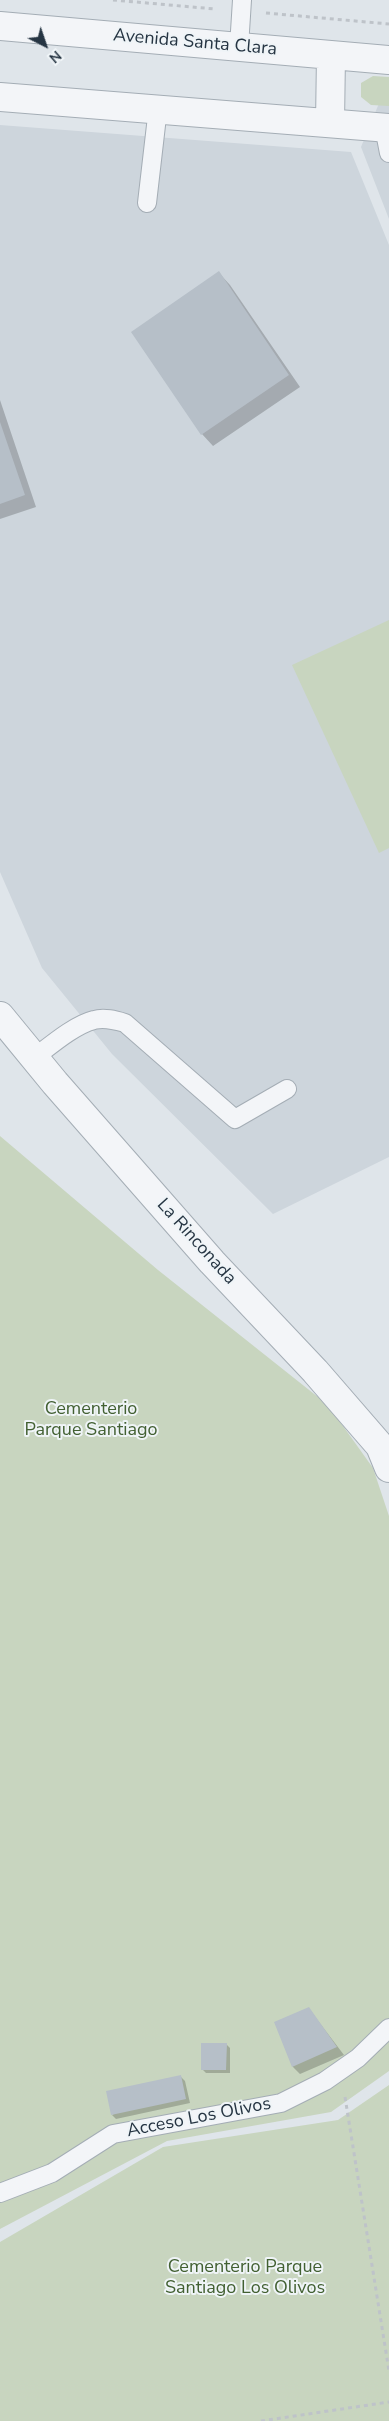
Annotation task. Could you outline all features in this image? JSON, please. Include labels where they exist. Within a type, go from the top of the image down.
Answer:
[{"type":"street","name":"Avenida Santa Clara","points":[[0,26],[389,60]]},
{"type":"street","points":[[330,122],[331,55]]},
{"type":"street","points":[[0,97],[330,122],[387,136]]},
{"type":"street","name":"La Rinconada","points":[[0,1016],[34,1058],[212,1262],[315,1371],[380,1446],[389,1468]]},
{"type":"lane","points":[[239,47],[242,0]]},
{"type":"lane","points":[[147,203],[158,108]]},
{"type":"lane","points":[[34,1058],[58,1040],[93,1020],[109,1019],[125,1023],[235,1120],[287,1090]]},
{"type":"lane","name":"Acceso Los Olivos","points":[[0,2193],[52,2172],[113,2134],[281,2103],[325,2081],[341,2070],[358,2058],[389,2028]]},
{"type":"path","points":[[341,2070],[389,2371]]},
{"type":"path","points":[[261,2421],[389,2402]]},
{"type":"shaded area","points":[[389,79],[389,219],[361,147]]},
{"type":"shaded area","points":[[0,125],[351,152],[389,245],[389,1157],[273,1214],[112,1054],[42,968],[0,872]]},
{"type":"green space","points":[[373,76],[389,77],[389,106],[371,105],[361,97],[361,83]]},
{"type":"green space","points":[[389,620],[389,848],[379,853],[292,665]]},
{"type":"green space","name":"Cementerio Parque Santiago","points":[[0,1136],[158,1270],[328,1405],[373,1468],[389,1516],[389,2071],[331,2112],[167,2141],[0,2229]]},
{"type":"green space","name":"Cementerio Parque Santiago Los Olivos","points":[[389,2085],[389,2421],[0,2421],[0,2242],[163,2147],[338,2120]]},
{"type":"building","points":[[219,271],[289,375],[201,435],[131,332]]},
{"type":"building","points":[[0,422],[25,495],[0,504]]},
{"type":"building","points":[[309,2007],[337,2047],[292,2067],[274,2022]]},
{"type":"building","points":[[201,2043],[227,2043],[226,2070],[201,2070]]},
{"type":"building","points":[[181,2075],[186,2099],[111,2115],[106,2091]]}]
